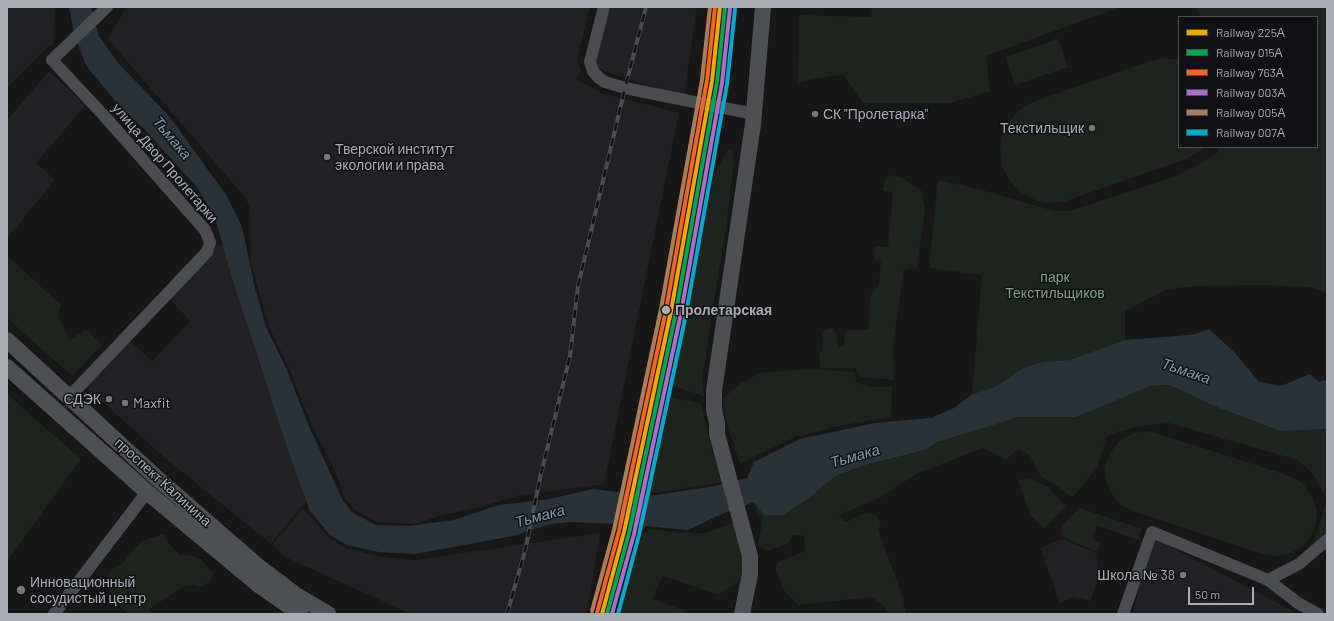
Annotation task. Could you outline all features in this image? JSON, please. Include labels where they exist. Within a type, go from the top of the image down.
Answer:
[{"type":"main road","points":[[742,614],[751,568],[750,556],[717,434],[714,381],[754,114],[763,7]]},
{"type":"main road","name":"проспект Калинина","points":[[7,340],[167,486],[266,573],[296,595],[328,614]]},
{"type":"main road","name":"проспект Калинина","points":[[7,367],[147,492],[260,586],[300,614]]},
{"type":"main road","points":[[46,402],[58,402],[69,396]]},
{"type":"main road","points":[[147,492],[155,486],[167,486]]},
{"type":"street","points":[[604,7],[590,62],[593,71],[599,78],[605,82],[625,88],[754,114]]},
{"type":"street","name":"улица Двор Пролетарки","points":[[69,396],[207,252],[210,242],[205,230],[122,135],[52,60],[104,10]]},
{"type":"street","points":[[54,614],[147,492]]},
{"type":"street","points":[[1123,614],[1152,532],[1268,580],[1298,603],[1318,614]]},
{"type":"street","points":[[1268,580],[1298,564],[1327,540]]},
{"type":"shaded area","points":[[7,7],[55,7],[53,45],[48,47],[7,88]]},
{"type":"shaded area","points":[[126,7],[590,7],[577,60],[581,70],[576,79],[602,93],[679,113],[604,484],[522,495],[476,508],[443,515],[415,524],[377,522],[354,509],[345,499],[336,473],[310,421],[288,365],[269,327],[251,263],[250,207],[244,196],[108,39]]},
{"type":"shaded area","points":[[611,7],[697,7],[684,96],[603,71],[597,66],[597,58],[604,24]]},
{"type":"shaded area","points":[[49,71],[85,104],[80,112],[36,163],[55,180],[7,238],[7,120]]},
{"type":"shaded area","points":[[217,245],[223,245],[259,362],[309,498],[271,544],[164,457],[85,386],[130,341],[152,361],[190,321],[170,299]]},
{"type":"shaded area","points":[[303,508],[329,538],[346,548],[382,557],[415,560],[600,533],[587,614],[411,614],[285,557],[272,545]]},
{"type":"shaded area","name":"Школа № 38","points":[[1154,538],[1293,611],[1291,614],[1132,614]]},
{"type":"shaded area","points":[[1062,539],[1096,553],[1099,572],[1091,601],[1072,597],[1060,603],[1040,548]]},
{"type":"green space","points":[[872,7],[1120,7],[986,56],[990,91],[950,103],[863,103],[843,74],[798,82],[799,15],[871,17]]},
{"type":"green space","name":"парк Текстильщиков","points":[[1196,7],[1327,7],[1327,293],[1310,287],[1262,285],[1196,286],[1168,289],[1125,311],[1125,340],[1070,360],[1043,362],[1023,368],[993,388],[972,394],[982,275],[929,268],[938,180],[982,190],[1054,211],[1069,211],[1174,177],[1217,153],[1220,148],[1318,148],[1318,16],[1200,16]]},
{"type":"green space","points":[[1058,39],[1068,67],[1015,85],[1006,57]]},
{"type":"green space","name":"Текстильщик","points":[[1164,58],[1178,60],[1178,148],[1203,148],[1201,150],[1186,159],[1063,202],[1046,203],[1037,201],[1022,193],[1010,181],[1002,166],[1000,148],[1003,132],[1007,124],[1018,111],[1033,102],[1147,62]]},
{"type":"green space","points":[[728,149],[732,149],[734,162],[726,228],[702,381],[704,396],[669,385],[715,173]]},
{"type":"green space","points":[[890,175],[902,178],[921,190],[925,208],[917,267],[904,270],[893,344],[894,380],[860,377],[856,368],[820,368],[819,353],[822,352],[823,333],[826,329],[833,328],[836,332],[838,347],[844,346],[845,333],[848,330],[869,330],[870,298],[873,290],[879,286],[881,261],[875,259],[874,257],[875,246],[888,247],[893,192],[883,191],[886,178]]},
{"type":"green space","points":[[9,257],[61,305],[58,316],[70,340],[86,329],[102,345],[72,376],[7,318],[7,259]]},
{"type":"green space","points":[[807,369],[855,372],[856,382],[869,387],[892,387],[891,417],[844,425],[795,437],[740,464],[728,428],[723,398],[741,383],[760,373]]},
{"type":"green space","points":[[1169,385],[1219,408],[1280,431],[1327,429],[1327,500],[1313,474],[1298,460],[1169,423],[1141,426],[1116,432],[1106,438],[1097,468],[1073,497],[1040,475],[1029,454],[1018,449],[1006,460],[983,448],[918,473],[879,498],[839,515],[845,522],[865,513],[876,515],[881,523],[878,530],[902,595],[906,614],[886,614],[885,606],[872,597],[798,605],[784,591],[775,568],[778,562],[805,551],[804,536],[793,535],[787,544],[767,551],[758,545],[763,517],[758,513],[756,507],[819,475],[835,476],[865,465],[925,450],[961,426],[991,417],[1032,417],[1150,386]]},
{"type":"green space","points":[[7,394],[81,459],[7,561]]},
{"type":"green space","points":[[672,397],[701,404],[713,454],[723,482],[661,492],[643,493],[656,460]]},
{"type":"green space","points":[[1149,431],[1284,474],[1298,480],[1304,485],[1313,498],[1317,512],[1315,528],[1308,541],[1302,547],[1289,554],[1274,556],[1266,555],[1122,506],[1112,495],[1106,481],[1105,466],[1107,459],[1120,440],[1134,433]]},
{"type":"green space","points":[[1030,479],[1047,486],[1066,506],[1044,528],[1031,516],[1018,480]]},
{"type":"green space","points":[[1327,500],[1327,534],[1313,545]]},
{"type":"green space","points":[[1079,508],[1142,529],[1138,540],[1097,525],[1092,538],[1100,543],[1097,552],[1061,536],[1063,525]]},
{"type":"green space","points":[[735,522],[747,570],[739,581],[718,595],[663,576],[652,599],[686,611],[685,614],[616,614],[637,538],[651,529],[682,533],[706,533]]},
{"type":"green space","points":[[164,534],[167,541],[179,555],[188,555],[201,559],[213,573],[210,582],[201,587],[193,585],[185,586],[149,609],[151,614],[130,614],[114,600],[108,584],[109,573],[113,568],[122,564],[135,548],[144,540]]},
{"type":"water","points":[[69,7],[91,7],[99,36],[118,63],[170,117],[226,195],[242,227],[255,288],[266,327],[286,368],[308,424],[342,499],[352,512],[375,525],[410,526],[454,520],[499,505],[550,499],[593,489],[649,496],[715,486],[747,478],[754,462],[800,439],[875,423],[931,418],[954,408],[972,394],[993,388],[1023,368],[1043,362],[1070,360],[1125,340],[1195,334],[1209,329],[1235,353],[1259,382],[1281,386],[1310,374],[1319,382],[1327,380],[1327,429],[1280,431],[1219,408],[1169,385],[1150,386],[1076,417],[991,417],[961,426],[925,450],[865,465],[835,476],[814,494],[783,515],[764,515],[754,502],[724,513],[688,530],[635,525],[571,522],[551,524],[513,536],[415,554],[379,552],[347,545],[330,535],[310,511],[290,456],[232,278],[215,218],[197,187],[147,132],[119,105],[91,72],[85,63],[74,33]]},
{"type":"waterway","name":"Тьмака","points":[[939,433],[1011,411]]},
{"type":"railway","points":[[507,614],[525,551],[540,478],[570,356],[578,286],[625,88],[646,7]]},
{"type":"rail line","name":"005А","points":[[592,611],[614,530],[661,309],[702,80],[710,7]]},
{"type":"rail line","name":"763А","points":[[597,613],[619,531],[666,310],[707,80],[715,7]]},
{"type":"rail line","name":"225А","points":[[602,614],[624,532],[671,311],[712,81],[720,7]]},
{"type":"rail line","name":"015А","points":[[607,614],[629,533],[676,312],[717,82],[725,8]]},
{"type":"rail line","name":"003А","points":[[612,614],[634,534],[681,313],[722,83],[730,8]]},
{"type":"rail line","name":"007А","points":[[618,614],[639,535],[686,314],[727,84],[735,9]]},
{"type":"place","name":"СК \"Пролетарка\"","points":[[815,114]]},
{"type":"place","name":"Текстильщик","points":[[1092,128]]},
{"type":"place","name":"Тверской институт экологии и права","points":[[327,157]]},
{"type":"place","name":"Пролетарская","points":[[666,310]]},
{"type":"place","name":"СДЭК","points":[[109,399]]},
{"type":"place","name":"Maxfit","points":[[125,403]]},
{"type":"place","name":"Школа № 38","points":[[1183,575]]},
{"type":"place","name":"Инновационный сосудистый центр","points":[[21,590]]}]
